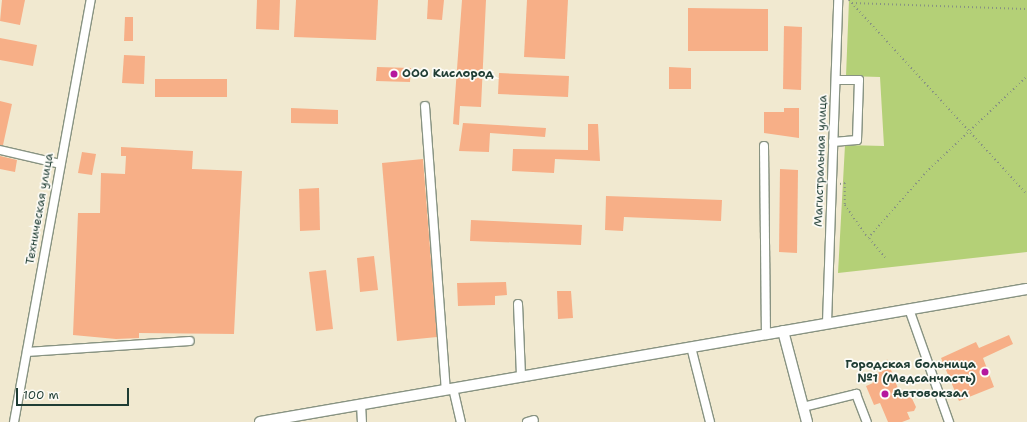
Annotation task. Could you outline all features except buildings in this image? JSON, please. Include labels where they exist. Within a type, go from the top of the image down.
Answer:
[{"type":"main road","points":[[260,422],[783,330],[1027,289]]},
{"type":"main road","points":[[783,330],[808,422]]},
{"type":"street","name":"Техническая улица","points":[[14,422],[91,0]]},
{"type":"street","name":"Магистральная улица","points":[[828,323],[838,0]]},
{"type":"street","points":[[833,142],[857,140],[859,80],[836,80]]},
{"type":"street","points":[[425,106],[450,389],[461,422]]},
{"type":"street","points":[[764,146],[766,334]]},
{"type":"street","points":[[0,150],[60,164]]},
{"type":"street","points":[[518,304],[521,376]]},
{"type":"street","points":[[909,309],[949,422]]},
{"type":"street","points":[[27,352],[190,341]]},
{"type":"street","points":[[691,347],[710,422]]},
{"type":"street","points":[[803,407],[856,394],[867,422]]},
{"type":"street","points":[[361,404],[362,422]]},
{"type":"path","points":[[849,0],[1027,194]]},
{"type":"path","points":[[852,3],[1027,9]]},
{"type":"path","points":[[868,238],[926,172],[970,132],[1027,76]]},
{"type":"path","points":[[832,184],[845,183],[844,205],[868,238],[885,258]]},
{"type":"green space","points":[[849,0],[1027,0],[1027,252],[838,273],[845,145],[884,146],[880,77],[846,76]]},
{"type":"place","name":"ООО Кислород","points":[[394,74]]},
{"type":"place","name":"Городская больница №1 (Медсанчасть)","points":[[985,372]]},
{"type":"place","name":"Автовокзал","points":[[885,394]]}]
